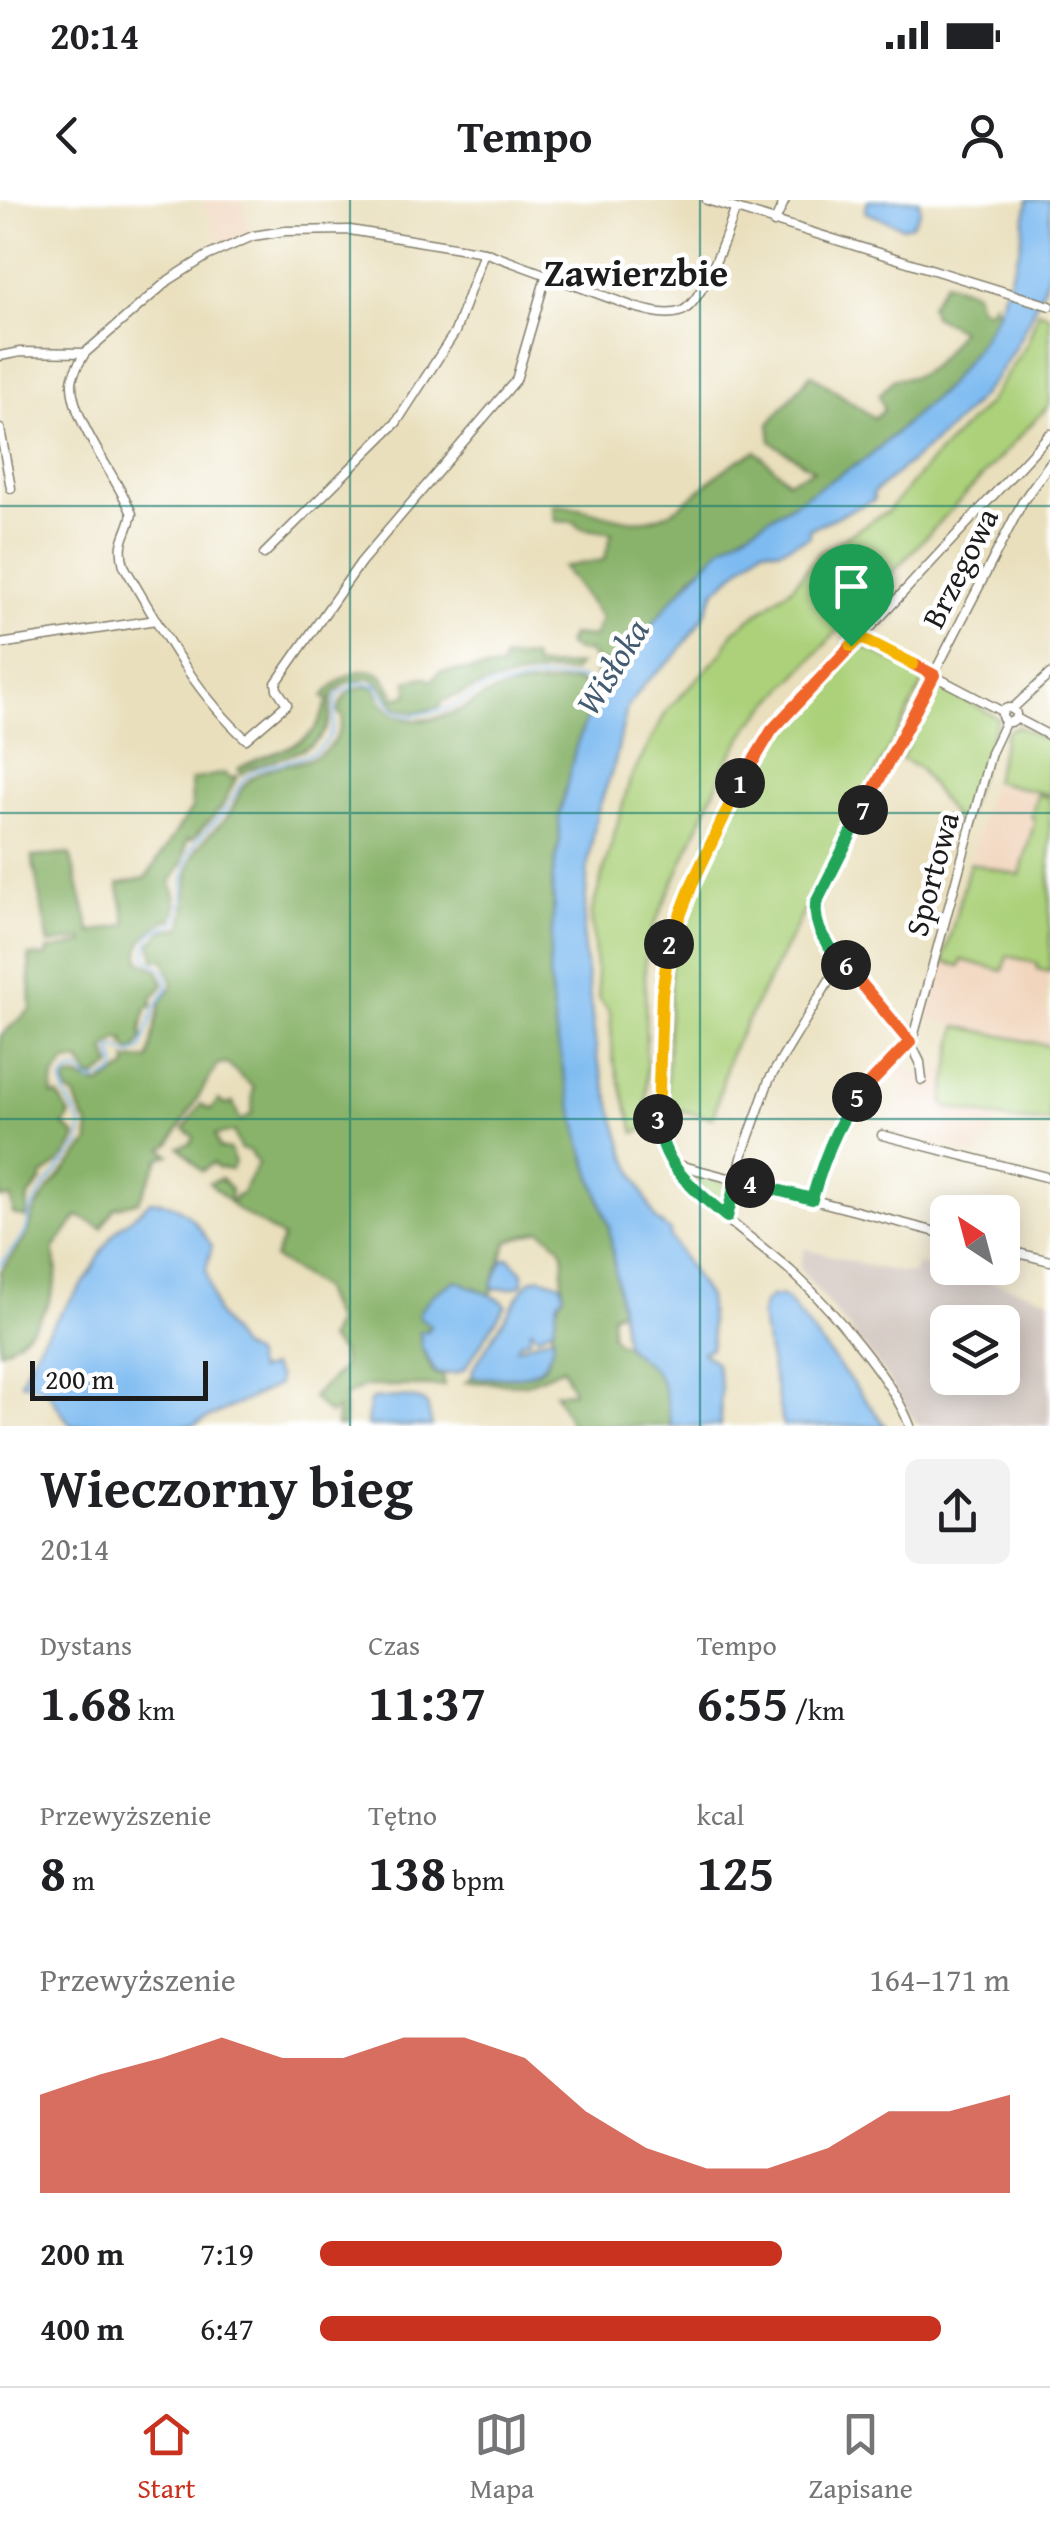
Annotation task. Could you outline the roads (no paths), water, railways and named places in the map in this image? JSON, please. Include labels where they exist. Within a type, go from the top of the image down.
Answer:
[{"type":"street","points":[[707,200],[1050,306]]},
{"type":"street","points":[[774,223],[784,200]]},
{"type":"street","points":[[548,274],[516,380],[351,576],[276,683],[287,704],[246,738],[228,723],[156,620],[124,566],[120,550],[132,514],[77,406],[72,385],[85,352],[170,280],[207,256],[253,236],[285,230],[386,234],[484,252],[548,274],[634,307],[667,314],[682,311],[704,281],[735,210]]},
{"type":"street","points":[[264,554],[396,423],[455,332],[484,252]]},
{"type":"street","points":[[0,356],[20,352],[85,352]]},
{"type":"street","points":[[0,429],[10,488]]},
{"type":"street","points":[[910,1426],[898,1400],[812,1292],[686,1182],[671,1163],[659,1134],[658,1114],[662,994],[670,937],[724,813],[758,749],[1050,434]]},
{"type":"street","name":"Brzegowa","points":[[841,960],[815,924],[816,903],[1031,486],[1050,463]]},
{"type":"street","points":[[0,644],[156,620]]},
{"type":"street","points":[[860,637],[1050,736]]},
{"type":"street","points":[[1009,715],[1050,674]]},
{"type":"street","name":"Sportowa","points":[[812,1199],[826,1152],[842,1118],[864,1088],[910,1042],[991,754],[1009,715]]},
{"type":"street","points":[[727,1217],[769,1080],[841,960],[910,1042],[920,1062],[922,1080]]},
{"type":"street","points":[[882,1135],[1050,1178]]},
{"type":"street","points":[[671,1163],[930,1230]]},
{"type":"street","points":[[1020,1254],[1050,1262]]},
{"type":"water","points":[[868,200],[919,200],[920,211],[912,225],[903,227],[865,212]]},
{"type":"water","points":[[1028,200],[1050,200],[1049,269],[1042,291],[999,373],[962,416],[873,493],[874,500],[809,529],[809,537],[779,550],[762,548],[715,591],[703,618],[674,658],[647,681],[627,707],[615,762],[597,813],[588,864],[583,941],[597,1057],[626,1156],[656,1220],[670,1231],[708,1297],[712,1343],[711,1348],[702,1352],[716,1363],[721,1387],[720,1426],[671,1426],[659,1378],[625,1344],[609,1226],[582,1147],[555,1028],[549,972],[552,880],[560,839],[559,817],[576,746],[595,698],[607,681],[671,601],[723,546],[869,457],[945,388],[997,314],[1020,248]]},
{"type":"water","points":[[150,1201],[180,1209],[206,1237],[212,1246],[206,1270],[216,1312],[240,1347],[253,1355],[257,1371],[271,1367],[278,1385],[191,1426],[71,1426],[46,1389],[21,1382],[42,1340],[111,1238]]},
{"type":"water","points":[[509,1258],[523,1272],[523,1284],[493,1289],[503,1260]]},
{"type":"water","points":[[540,1277],[561,1284],[564,1294],[557,1303],[554,1327],[538,1336],[531,1329],[530,1339],[520,1342],[517,1348],[554,1335],[550,1355],[540,1368],[525,1375],[472,1377],[473,1369],[523,1289]]},
{"type":"water","points":[[456,1280],[506,1305],[464,1370],[436,1373],[421,1346],[420,1331],[428,1331],[430,1325],[419,1317],[419,1312],[433,1295]]},
{"type":"water","points":[[781,1296],[886,1426],[783,1426],[761,1316],[763,1304],[771,1297]]},
{"type":"water","points":[[372,1399],[421,1400],[427,1405],[432,1426],[367,1426]]},
{"type":"waterway","name":"Wisłoka","points":[[0,1265],[25,1233],[32,1208],[45,1186],[79,1145],[82,1126],[62,1081],[69,1073],[79,1071],[91,1082],[110,1076],[117,1068],[111,1050],[119,1049],[128,1055],[141,1050],[155,1008],[168,987],[164,970],[146,958],[148,943],[157,930],[176,923],[189,854],[244,779],[267,766],[319,749],[328,740],[333,726],[337,695],[359,683],[377,685],[393,709],[410,716],[448,709],[489,687],[537,679],[579,678],[604,690]]},
{"type":"district","name":"Zawierzbie","points":[[636,273]]}]
